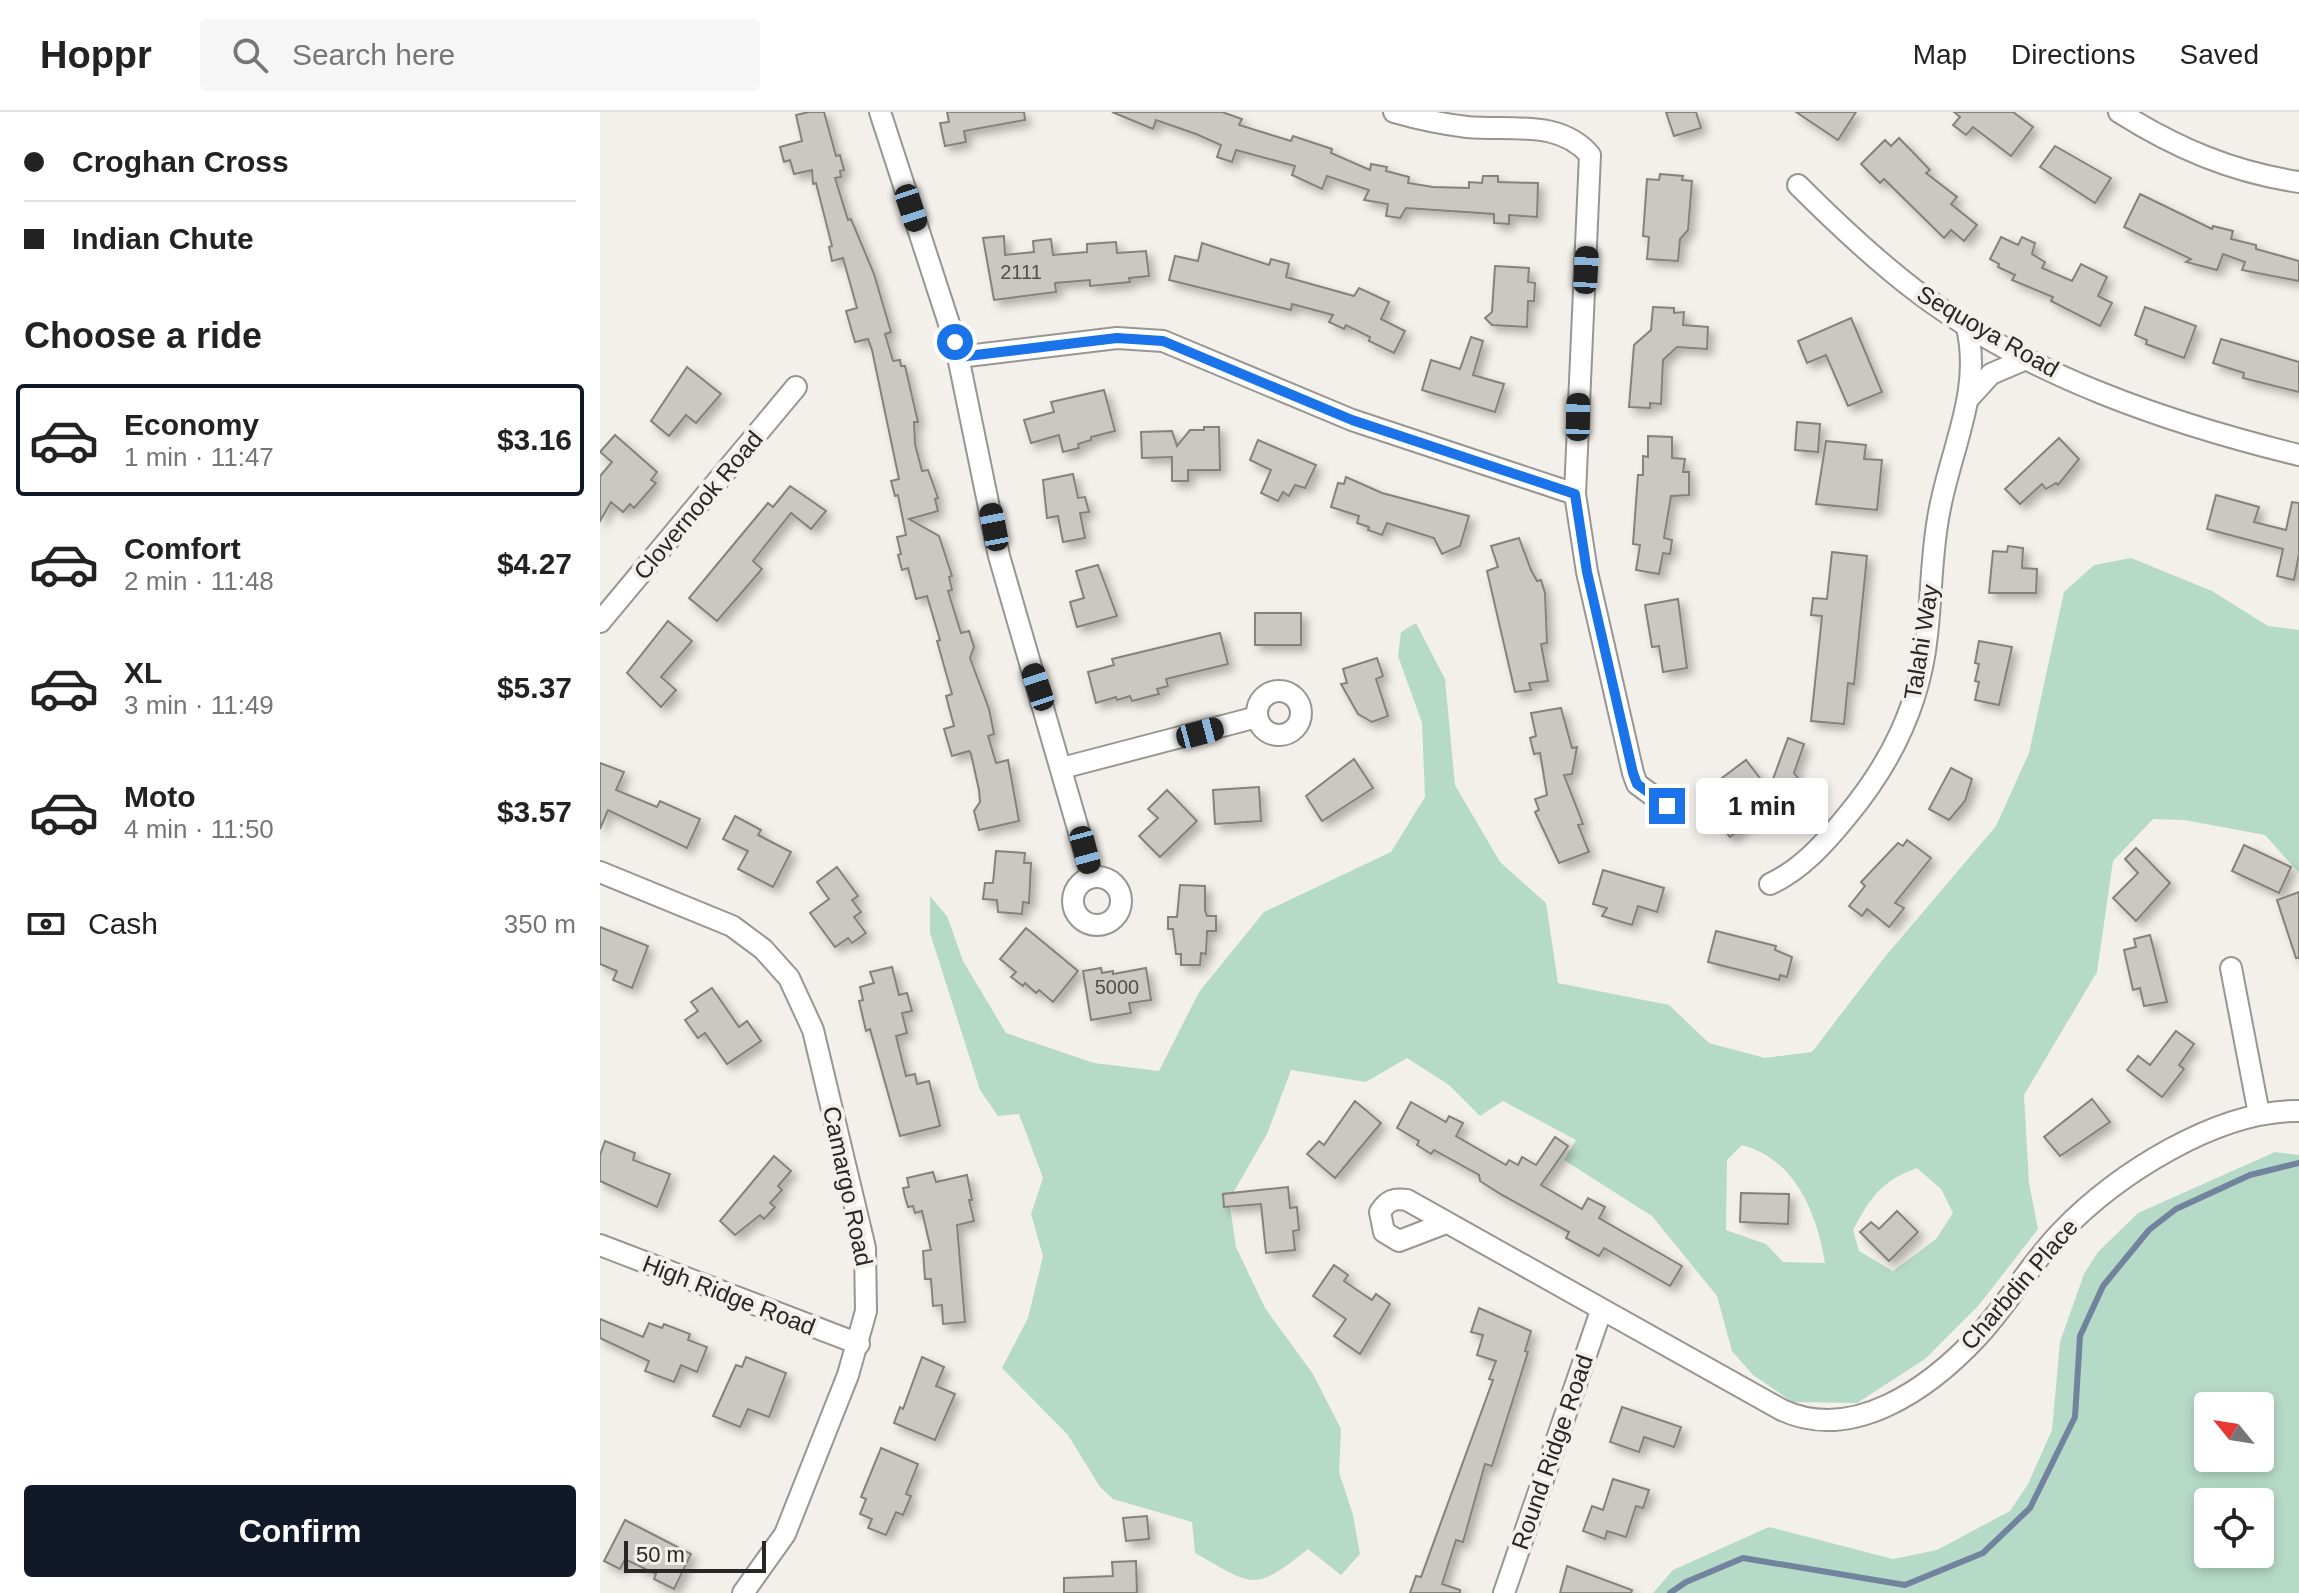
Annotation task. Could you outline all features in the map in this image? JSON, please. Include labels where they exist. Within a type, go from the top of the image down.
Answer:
[{"type":"street","points":[[880,112],[959,357],[999,556],[1092,877]]},
{"type":"street","points":[[1394,112],[1465,127],[1556,132],[1573,138],[1590,155],[1575,494],[1587,572],[1633,773],[1637,784],[1667,806]]},
{"type":"street","points":[[2119,112],[2213,162],[2256,176],[2299,182]]},
{"type":"street","name":"Sequoya Road","points":[[1798,185],[1874,259],[1966,324],[2026,359],[2190,425],[2299,455]]},
{"type":"street","name":"Talahi Way","points":[[1770,884],[1784,878],[1813,855],[1841,823],[1885,769],[1906,724],[1916,695],[1927,638],[1939,512],[1969,398],[1973,363],[1966,324]]},
{"type":"street","points":[[959,357],[1117,338],[1163,341],[1352,420],[1575,494]]},
{"type":"street","points":[[1969,398],[1991,374],[2026,359]]},
{"type":"street","name":"Clovernook Road","points":[[600,622],[796,387]]},
{"type":"street","points":[[1062,768],[1257,717]]},
{"type":"street","name":"Camargo Road","points":[[600,872],[732,926],[778,964],[794,987],[813,1030],[865,1248],[868,1291],[859,1344],[795,1511],[770,1557],[743,1593]]},
{"type":"street","points":[[2231,968],[2259,1114]]},
{"type":"street","name":"Charbdin Place","points":[[1446,1223],[1797,1417],[1824,1423],[1851,1420],[1904,1396],[1959,1355],[1978,1336],[2059,1233],[2098,1199],[2189,1141],[2259,1114],[2299,1111]]},
{"type":"street","name":"High Ridge Road","points":[[600,1245],[859,1344]]},
{"type":"street","name":"Round Ridge Road","points":[[1504,1593],[1601,1311]]},
{"type":"green space","points":[[2131,558],[2212,591],[2268,626],[2299,630],[2299,873],[2265,835],[2184,820],[2153,819],[2113,861],[2097,972],[2024,1095],[2029,1183],[2038,1229],[1979,1305],[1925,1359],[1857,1403],[1793,1402],[1753,1375],[1732,1351],[1717,1296],[1652,1216],[1564,1160],[1576,1140],[1503,1101],[1480,1116],[1449,1085],[1407,1058],[1366,1082],[1291,1070],[1267,1134],[1229,1200],[1236,1247],[1265,1308],[1313,1374],[1341,1429],[1339,1472],[1353,1515],[1360,1554],[1341,1575],[1308,1549],[1264,1578],[1242,1578],[1195,1553],[1192,1522],[1113,1499],[1100,1487],[1068,1435],[1002,1368],[1028,1318],[1043,1256],[1031,1214],[1043,1178],[1019,1114],[998,1116],[980,1090],[930,933],[930,896],[947,916],[963,961],[1006,1033],[1094,1063],[1159,1071],[1199,992],[1264,912],[1391,852],[1425,797],[1422,723],[1398,656],[1401,632],[1416,623],[1445,679],[1455,785],[1500,862],[1546,903],[1558,983],[1669,1005],[1709,1043],[1765,1058],[1812,1052],[1884,958],[1996,826],[2029,753],[2064,592],[2094,565]],"holes":[[[1742,1145],[1776,1162],[1800,1190],[1816,1225],[1825,1263],[1783,1262],[1766,1244],[1726,1230],[1727,1160]],[[1917,1168],[1941,1189],[1953,1213],[1936,1239],[1893,1271],[1859,1251],[1853,1230],[1878,1192],[1894,1179]]]},
{"type":"green space","points":[[2275,1152],[2299,1155],[2299,1593],[1653,1593],[1673,1570],[1769,1527],[1893,1559],[1937,1550],[2010,1511],[2028,1484],[2052,1430],[2060,1342],[2084,1274],[2098,1252],[2138,1213]]},
{"type":"building","points":[[824,112],[836,156],[840,155],[844,170],[840,171],[841,177],[835,178],[848,220],[851,219],[874,274],[891,332],[885,334],[893,361],[900,360],[901,366],[905,366],[918,422],[914,422],[915,444],[922,471],[928,470],[938,498],[935,499],[938,511],[909,519],[939,536],[952,576],[949,577],[952,590],[948,591],[961,633],[969,631],[974,647],[970,658],[989,709],[994,734],[988,736],[996,763],[1008,760],[1019,821],[979,830],[974,811],[980,802],[979,790],[971,754],[969,751],[952,756],[944,729],[954,726],[946,696],[952,694],[927,596],[916,599],[908,568],[902,570],[898,555],[901,554],[897,537],[906,535],[898,495],[895,496],[891,481],[899,479],[872,350],[868,339],[855,342],[846,311],[857,308],[843,258],[832,261],[829,247],[832,246],[816,183],[813,184],[812,170],[794,174],[790,160],[784,162],[780,147],[802,141],[796,115]]},
{"type":"building","points":[[947,112],[1024,112],[1025,120],[964,131],[966,142],[945,146],[940,123],[949,122]]},
{"type":"building","points":[[1112,112],[1222,112],[1242,119],[1239,125],[1291,141],[1293,136],[1332,149],[1331,153],[1370,170],[1371,164],[1387,167],[1386,171],[1409,177],[1408,183],[1469,188],[1469,182],[1482,183],[1483,176],[1498,176],[1498,182],[1538,183],[1537,217],[1509,215],[1509,224],[1494,223],[1494,214],[1406,208],[1400,218],[1386,216],[1388,204],[1364,200],[1369,190],[1327,176],[1322,189],[1292,175],[1295,166],[1236,150],[1232,162],[1217,157],[1221,145],[1196,134],[1156,120],[1153,129]]},
{"type":"building","points":[[1666,112],[1696,112],[1701,128],[1674,136]]},
{"type":"building","points":[[1796,112],[1856,112],[1838,140]]},
{"type":"building","points":[[1954,112],[2013,112],[2033,127],[2011,156],[1973,127],[1966,135],[1953,125],[1960,117]]},
{"type":"building","points":[[1899,138],[1930,170],[1926,173],[1957,197],[1951,204],[1977,225],[1964,241],[1951,230],[1944,238],[1884,179],[1880,183],[1861,164],[1885,140],[1891,146]]},
{"type":"building","points":[[2055,146],[2111,178],[2095,203],[2040,167]]},
{"type":"building","points":[[1660,174],[1683,176],[1682,180],[1692,181],[1688,230],[1680,239],[1678,261],[1647,259],[1649,237],[1643,236],[1647,179],[1659,180]]},
{"type":"building","points":[[2140,194],[2212,229],[2213,226],[2233,231],[2231,239],[2299,261],[2299,281],[2242,270],[2245,262],[2223,254],[2217,270],[2186,262],[2191,259],[2124,227]]},
{"type":"building","points":[[1004,236],[1005,255],[1034,252],[1033,241],[1041,240],[1051,239],[1053,255],[1087,252],[1087,244],[1116,242],[1117,253],[1146,251],[1149,276],[1129,278],[1130,282],[1090,286],[1090,280],[1055,283],[1056,292],[994,300],[983,238]]},
{"type":"building","points":[[2001,237],[2018,245],[2022,237],[2035,243],[2032,254],[2045,262],[2042,268],[2072,281],[2081,264],[2107,277],[2098,296],[2112,303],[2100,326],[2051,301],[2053,297],[2012,280],[2015,275],[1998,267],[1999,264],[1990,259]]},
{"type":"building","points":[[1202,243],[1269,265],[1271,259],[1289,264],[1286,277],[1354,296],[1359,288],[1389,302],[1381,319],[1405,331],[1394,353],[1346,325],[1344,329],[1329,322],[1333,315],[1292,304],[1291,310],[1169,280],[1175,256],[1198,261]]},
{"type":"building","points":[[1495,266],[1529,268],[1528,282],[1535,283],[1534,301],[1528,301],[1527,327],[1492,325],[1485,318],[1492,312]]},
{"type":"building","points":[[1653,307],[1674,308],[1674,313],[1684,312],[1683,325],[1708,327],[1707,349],[1677,347],[1663,360],[1661,404],[1650,403],[1650,408],[1629,407],[1634,345],[1651,330]]},
{"type":"building","points":[[2145,307],[2196,326],[2184,358],[2146,344],[2147,340],[2135,335]]},
{"type":"building","points":[[1851,318],[1882,392],[1848,406],[1826,355],[1807,363],[1798,341]]},
{"type":"building","points":[[1471,337],[1483,341],[1473,375],[1504,384],[1495,412],[1422,390],[1431,360],[1460,369]]},
{"type":"building","points":[[2221,339],[2299,362],[2299,392],[2243,378],[2244,373],[2213,363]]},
{"type":"building","points":[[687,367],[721,394],[696,423],[686,415],[669,436],[651,421]]},
{"type":"building","points":[[1104,390],[1115,431],[1091,437],[1091,440],[1078,444],[1079,448],[1063,452],[1059,435],[1031,443],[1024,420],[1054,412],[1051,402]]},
{"type":"building","points":[[1797,422],[1820,424],[1818,452],[1795,450]]},
{"type":"building","points":[[1204,427],[1219,427],[1220,470],[1188,470],[1188,481],[1172,481],[1172,457],[1142,458],[1141,432],[1172,431],[1177,446],[1190,430],[1204,430]]},
{"type":"building","points":[[615,435],[657,472],[651,480],[656,483],[634,508],[630,504],[623,512],[611,502],[600,521],[600,476],[612,462],[600,452]]},
{"type":"building","points":[[1648,436],[1672,437],[1672,458],[1685,459],[1683,472],[1689,472],[1689,495],[1671,496],[1664,538],[1672,540],[1670,554],[1663,553],[1659,574],[1636,570],[1640,545],[1633,544],[1638,475],[1643,475],[1643,456],[1648,457]]},
{"type":"building","points":[[2059,438],[2079,459],[2058,485],[2056,483],[2046,489],[2042,484],[2020,504],[2005,489]]},
{"type":"building","points":[[1258,440],[1316,465],[1305,488],[1295,485],[1289,496],[1283,492],[1278,501],[1261,493],[1271,470],[1250,460]]},
{"type":"building","points":[[1826,441],[1866,445],[1864,459],[1882,460],[1877,510],[1816,504]]},
{"type":"building","points":[[1073,474],[1078,498],[1085,497],[1089,512],[1080,513],[1085,538],[1063,542],[1058,516],[1047,518],[1043,480]]},
{"type":"building","points":[[1346,477],[1382,493],[1469,516],[1460,546],[1442,554],[1434,538],[1387,523],[1382,535],[1368,530],[1369,527],[1357,523],[1359,516],[1331,507],[1338,483],[1344,484]]},
{"type":"building","points":[[790,486],[826,511],[811,529],[791,513],[753,561],[762,569],[717,621],[689,598],[768,503],[773,507]]},
{"type":"building","points":[[2216,495],[2259,507],[2254,522],[2286,530],[2292,502],[2299,503],[2299,554],[2294,580],[2277,576],[2283,549],[2207,529]]},
{"type":"building","points":[[1519,538],[1531,570],[1537,581],[1541,580],[1545,593],[1547,643],[1541,644],[1548,681],[1529,683],[1531,690],[1515,692],[1487,571],[1498,567],[1491,546]]},
{"type":"building","points":[[2008,546],[2023,548],[2022,568],[2037,569],[2036,593],[1989,593],[1993,551],[2007,552]]},
{"type":"building","points":[[1832,552],[1867,556],[1854,684],[1848,683],[1844,724],[1811,721],[1822,616],[1811,615],[1813,598],[1827,599]]},
{"type":"building","points":[[1098,565],[1117,616],[1077,627],[1070,602],[1084,598],[1076,571]]},
{"type":"building","points":[[1678,599],[1687,668],[1663,672],[1659,646],[1652,647],[1645,605]]},
{"type":"building","points":[[1255,613],[1301,613],[1301,645],[1255,645]]},
{"type":"building","points":[[668,621],[692,641],[661,677],[676,690],[661,707],[627,673]]},
{"type":"building","points":[[1220,633],[1228,664],[1166,679],[1168,686],[1157,689],[1159,694],[1132,701],[1130,696],[1117,700],[1116,697],[1096,703],[1088,672],[1114,665],[1112,659]]},
{"type":"building","points":[[1979,641],[2012,647],[1999,705],[1975,700],[1979,682],[1975,681],[1979,664],[1975,663]]},
{"type":"building","points":[[1377,658],[1383,676],[1376,679],[1388,716],[1372,722],[1358,714],[1341,684],[1347,683],[1343,669]]},
{"type":"building","points":[[1561,708],[1572,748],[1577,747],[1572,774],[1564,775],[1583,824],[1578,825],[1589,852],[1559,863],[1535,812],[1539,810],[1535,799],[1547,795],[1540,753],[1534,754],[1530,738],[1536,736],[1531,713]]},
{"type":"building","points":[[1788,738],[1804,744],[1794,773],[1801,782],[1730,837],[1711,812],[1734,794],[1722,778],[1746,760],[1769,790]]},
{"type":"building","points":[[1354,759],[1373,788],[1322,821],[1306,796]]},
{"type":"building","points":[[600,763],[624,772],[616,790],[657,807],[660,801],[700,819],[687,848],[608,810],[600,829]]},
{"type":"building","points":[[1951,768],[1972,779],[1965,801],[1949,820],[1929,809]]},
{"type":"building","points":[[1259,787],[1261,821],[1215,824],[1213,790]]},
{"type":"building","points":[[1167,790],[1197,821],[1160,857],[1139,836],[1158,818],[1148,809]]},
{"type":"building","points":[[735,816],[761,830],[758,835],[791,852],[773,887],[738,869],[748,851],[723,839]]},
{"type":"building","points":[[1907,840],[1931,858],[1895,903],[1904,908],[1889,927],[1867,909],[1862,916],[1849,906],[1865,886],[1861,882],[1898,843],[1903,846]]},
{"type":"building","points":[[2244,845],[2291,867],[2279,893],[2232,871]]},
{"type":"building","points":[[2136,848],[2170,883],[2136,921],[2113,898],[2138,873],[2125,859]]},
{"type":"building","points":[[996,851],[1025,853],[1024,863],[1031,863],[1029,903],[1023,902],[1022,914],[998,912],[997,900],[983,899],[985,883],[993,883]]},
{"type":"building","points":[[837,867],[858,896],[852,900],[861,912],[854,917],[866,933],[852,943],[848,938],[835,947],[810,913],[829,899],[817,882]]},
{"type":"building","points":[[1603,870],[1664,888],[1657,912],[1638,906],[1632,925],[1602,916],[1607,908],[1593,904]]},
{"type":"building","points":[[1180,885],[1205,886],[1207,916],[1216,916],[1216,931],[1207,931],[1206,954],[1201,953],[1200,965],[1181,965],[1181,954],[1176,954],[1173,929],[1168,929],[1168,917],[1177,917]]},
{"type":"building","points":[[2299,892],[2299,958],[2296,958],[2277,900]]},
{"type":"building","points":[[600,927],[648,946],[632,988],[613,980],[617,971],[600,964]]},
{"type":"building","points":[[1026,928],[1078,971],[1053,1002],[1039,990],[1036,993],[1025,983],[1023,986],[1011,977],[1016,972],[1000,959]]},
{"type":"building","points":[[1716,931],[1776,946],[1775,950],[1792,957],[1787,977],[1780,975],[1779,980],[1708,962]]},
{"type":"building","points":[[2150,935],[2167,1002],[2144,1006],[2140,988],[2133,990],[2124,950],[2136,947],[2134,939]]},
{"type":"building","points":[[892,967],[899,995],[907,993],[912,1011],[902,1013],[907,1033],[896,1036],[906,1076],[915,1074],[917,1084],[929,1081],[940,1126],[900,1136],[859,1001],[863,1000],[860,987],[874,983],[870,972]]},
{"type":"building","points":[[1101,968],[1102,973],[1113,971],[1113,974],[1146,968],[1151,1000],[1129,1003],[1131,1013],[1091,1020],[1083,971]]},
{"type":"building","points":[[712,988],[739,1027],[747,1021],[761,1041],[727,1064],[705,1033],[698,1038],[685,1020],[698,1011],[691,1002]]},
{"type":"building","points":[[2176,1031],[2194,1044],[2179,1065],[2184,1069],[2162,1097],[2127,1070],[2138,1056],[2150,1065]]},
{"type":"building","points":[[2092,1099],[2110,1122],[2060,1156],[2044,1137]]},
{"type":"building","points":[[1355,1101],[1381,1123],[1335,1178],[1307,1154],[1319,1141],[1324,1145]]},
{"type":"building","points":[[1411,1102],[1446,1122],[1449,1116],[1463,1123],[1456,1136],[1506,1165],[1509,1160],[1518,1165],[1522,1157],[1536,1165],[1555,1137],[1568,1146],[1541,1185],[1582,1209],[1588,1198],[1605,1207],[1599,1218],[1682,1266],[1670,1286],[1604,1248],[1599,1256],[1566,1238],[1569,1232],[1502,1195],[1480,1181],[1479,1175],[1434,1150],[1431,1154],[1417,1145],[1419,1141],[1397,1128]]},
{"type":"building","points":[[605,1141],[635,1153],[633,1160],[670,1174],[657,1207],[600,1181],[600,1155]]},
{"type":"building","points":[[774,1156],[791,1171],[778,1186],[782,1190],[770,1203],[775,1207],[764,1219],[760,1215],[735,1235],[720,1221]]},
{"type":"building","points":[[933,1172],[936,1182],[967,1175],[974,1221],[957,1225],[965,1322],[943,1324],[942,1305],[933,1306],[931,1279],[925,1279],[923,1251],[931,1250],[922,1211],[915,1213],[913,1206],[908,1207],[903,1188],[909,1187],[907,1178]]},
{"type":"building","points":[[1288,1187],[1290,1208],[1297,1207],[1299,1230],[1293,1231],[1295,1250],[1266,1253],[1261,1204],[1224,1207],[1223,1194]]},
{"type":"building","points":[[1741,1193],[1789,1194],[1788,1224],[1740,1222]]},
{"type":"building","points":[[1897,1211],[1918,1232],[1889,1261],[1860,1232],[1871,1222],[1879,1229]]},
{"type":"building","points":[[1334,1265],[1348,1275],[1344,1281],[1372,1300],[1376,1294],[1390,1304],[1360,1354],[1334,1336],[1346,1319],[1313,1296]]},
{"type":"building","points":[[1479,1308],[1531,1331],[1525,1351],[1528,1352],[1492,1466],[1485,1464],[1463,1542],[1456,1540],[1442,1584],[1460,1590],[1460,1593],[1410,1593],[1416,1576],[1421,1577],[1493,1380],[1489,1379],[1496,1361],[1477,1355],[1483,1335],[1471,1332]]},
{"type":"building","points":[[600,1319],[643,1337],[649,1323],[662,1328],[664,1324],[690,1334],[688,1340],[707,1347],[697,1372],[681,1365],[674,1382],[645,1371],[649,1361],[600,1338]]},
{"type":"building","points":[[746,1357],[786,1373],[769,1417],[748,1409],[740,1427],[713,1416],[736,1365],[742,1367]]},
{"type":"building","points":[[922,1357],[944,1367],[936,1386],[955,1394],[935,1440],[894,1423],[900,1407],[903,1409]]},
{"type":"building","points":[[1622,1407],[1681,1427],[1674,1447],[1644,1437],[1639,1452],[1610,1442]]},
{"type":"building","points":[[881,1448],[918,1464],[906,1494],[911,1496],[903,1515],[896,1512],[886,1535],[868,1528],[872,1519],[860,1514],[866,1499],[861,1497]]},
{"type":"building","points":[[1613,1479],[1649,1490],[1643,1508],[1636,1506],[1626,1537],[1607,1531],[1605,1539],[1583,1531],[1592,1506],[1603,1510]]},
{"type":"building","points":[[1147,1516],[1149,1539],[1126,1541],[1123,1518]]},
{"type":"building","points":[[625,1520],[691,1554],[674,1589],[654,1579],[656,1574],[625,1559],[620,1569],[604,1561]]},
{"type":"building","points":[[1136,1561],[1137,1593],[1064,1593],[1064,1578],[1113,1576],[1112,1562]]},
{"type":"building","points":[[1567,1566],[1632,1590],[1631,1593],[1560,1593]]},
{"type":"waterway","points":[[1670,1593],[1686,1582],[1743,1558],[1905,1585],[1983,1553],[2030,1508],[2075,1417],[2080,1336],[2103,1286],[2149,1230],[2176,1209],[2250,1175],[2299,1163]]},
{"type":"route","points":[[955,342],[959,357],[1117,338],[1163,341],[1352,420],[1575,494],[1587,572],[1633,773],[1637,784],[1667,806]]}]
